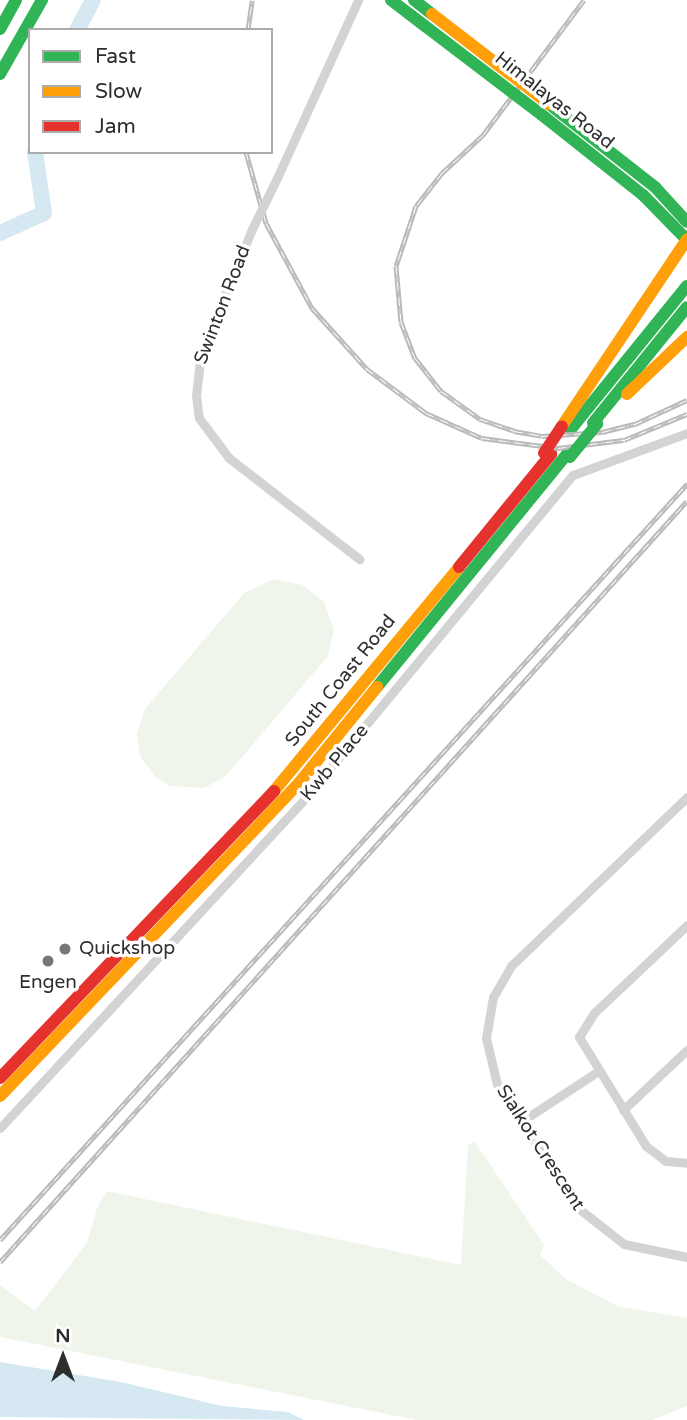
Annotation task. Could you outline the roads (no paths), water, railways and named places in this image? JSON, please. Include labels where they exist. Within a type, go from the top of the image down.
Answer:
[{"type":"main road","points":[[0,29],[16,0]]},
{"type":"main road","points":[[0,74],[42,0]]},
{"type":"main road","name":"Himalayas Road","points":[[391,0],[621,176],[687,239]]},
{"type":"main road","name":"Himalayas Road","points":[[414,0],[655,187],[687,222]]},
{"type":"main road","points":[[558,456],[567,428],[687,239]]},
{"type":"main road","points":[[567,428],[687,286]]},
{"type":"main road","name":"South Coast Road","points":[[0,1078],[284,781],[522,490],[595,423],[687,307]]},
{"type":"main road","points":[[595,423],[687,337]]},
{"type":"main road","name":"South Coast Road","points":[[0,1096],[299,783],[558,456]]},
{"type":"street","name":"Swinton Road","points":[[358,0],[252,229],[201,352],[196,395],[199,418],[229,458],[359,559]]},
{"type":"street","name":"Kwb Place","points":[[0,1128],[307,796],[573,475],[687,433]]},
{"type":"street","name":"Sialkot Crescent","points":[[687,797],[502,977],[490,1009],[486,1038],[497,1084],[519,1123],[591,1222],[632,1248],[687,1257]]},
{"type":"street","points":[[687,925],[581,1029],[580,1042],[597,1072],[654,1154],[672,1163],[687,1163]]},
{"type":"street","points":[[623,1110],[687,1050]]},
{"type":"street","points":[[519,1123],[597,1072]]},
{"type":"water","points":[[0,1362],[121,1382],[222,1406],[288,1412],[304,1420],[0,1417]]},
{"type":"waterway","points":[[78,28],[93,0]]},
{"type":"waterway","points":[[0,233],[44,213],[35,154]]},
{"type":"railway","points":[[248,28],[252,0]]},
{"type":"railway","points":[[584,0],[483,135],[442,173],[416,206],[396,266],[401,322],[415,358],[441,391],[480,419],[514,431],[542,436],[602,432],[635,424],[687,400]]},
{"type":"railway","points":[[247,154],[266,223],[312,308],[367,369],[426,413],[482,438],[558,448],[624,440],[687,414]]},
{"type":"railway","points":[[0,1240],[687,484]]},
{"type":"railway","points":[[0,1262],[687,501]]},
{"type":"place","name":"Quickshop","points":[[65,949]]},
{"type":"place","name":"Engen","points":[[48,961]]}]
